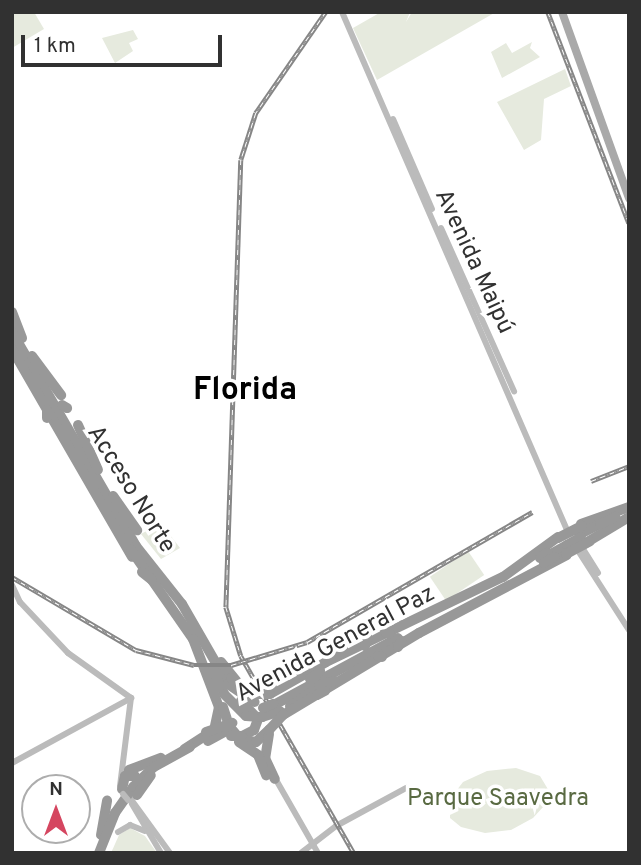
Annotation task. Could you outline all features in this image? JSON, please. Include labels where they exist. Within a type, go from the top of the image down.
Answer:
[{"type":"highway","points":[[12,312],[46,415],[14,353]]},
{"type":"highway","points":[[12,324],[155,577],[191,623]]},
{"type":"highway","name":"Acceso Norte","points":[[12,332],[155,577]]},
{"type":"highway","name":"Acceso Norte","points":[[12,341],[29,358],[117,532],[191,623],[209,656]]},
{"type":"highway","points":[[14,353],[142,572],[155,577]]},
{"type":"highway","points":[[29,358],[64,405]]},
{"type":"highway","points":[[78,425],[102,479],[137,530]]},
{"type":"highway","points":[[54,433],[89,484]]},
{"type":"highway","points":[[574,538],[629,514]]},
{"type":"highway","points":[[495,601],[574,538],[606,521],[629,514]]},
{"type":"highway","name":"Avenida General Paz","points":[[268,711],[380,656],[525,561],[606,521],[629,514]]},
{"type":"highway","points":[[574,538],[586,540],[606,521]]},
{"type":"highway","points":[[117,532],[237,694],[268,711]]},
{"type":"highway","name":"Avenida General Paz","points":[[268,711],[297,708],[316,690],[348,671],[366,645],[439,615],[545,559],[574,538]]},
{"type":"highway","points":[[496,570],[509,569],[525,561],[545,559]]},
{"type":"highway","name":"Avenida General Paz","points":[[380,656],[439,615],[545,559]]},
{"type":"highway","points":[[514,576],[525,561]]},
{"type":"highway","points":[[398,647],[472,590],[476,583]]},
{"type":"highway","points":[[123,788],[212,732],[222,712],[222,695],[209,656],[181,591]]},
{"type":"highway","points":[[316,690],[323,669],[386,633],[439,615],[478,608]]},
{"type":"highway","points":[[222,695],[246,716],[262,717],[366,645]]},
{"type":"highway","points":[[209,656],[268,711]]},
{"type":"highway","points":[[209,656],[212,686],[222,712],[234,732],[257,755],[271,777]]},
{"type":"highway","points":[[123,788],[216,740],[234,732],[255,729],[258,716],[230,691],[209,656]]},
{"type":"highway","points":[[123,788],[206,733],[263,730],[268,711],[380,656]]},
{"type":"highway","points":[[268,711],[348,671]]},
{"type":"highway","points":[[268,711],[316,690],[348,671]]},
{"type":"highway","points":[[268,711],[337,684],[348,671]]},
{"type":"highway","points":[[297,708],[316,697],[348,671]]},
{"type":"highway","name":"Avenida General Paz","points":[[99,853],[123,788],[178,752],[234,732],[294,692],[348,671]]},
{"type":"highway","points":[[316,690],[337,684]]},
{"type":"highway","points":[[268,711],[265,753],[271,777]]},
{"type":"highway","points":[[216,740],[257,755]]},
{"type":"highway","points":[[156,773],[178,752]]},
{"type":"highway","points":[[123,788],[127,774],[134,774],[134,781]]},
{"type":"highway","points":[[99,853],[107,801]]},
{"type":"main road","name":"Avenida Maipú","points":[[343,12],[490,334],[574,538]]},
{"type":"main road","points":[[562,12],[629,198]]},
{"type":"main road","points":[[574,538],[587,566],[629,630]]},
{"type":"main road","points":[[574,538],[587,566],[629,622]]},
{"type":"main road","points":[[12,582],[18,597],[68,653],[131,698]]},
{"type":"main road","points":[[131,698],[123,759],[123,788],[151,832],[160,853]]},
{"type":"main road","points":[[12,763],[131,698]]},
{"type":"main road","points":[[257,755],[312,850]]},
{"type":"main road","points":[[271,777],[312,850]]},
{"type":"main road","points":[[312,850],[341,824],[406,788],[357,819],[341,824]]},
{"type":"main road","points":[[118,832],[131,825],[151,832],[170,853]]},
{"type":"green space","points":[[12,12],[34,12],[44,29],[12,48]]},
{"type":"green space","points":[[381,12],[410,12],[406,22],[412,12],[496,12],[377,80],[353,28]]},
{"type":"green space","points":[[133,30],[138,39],[129,43],[133,51],[115,63],[102,38]]},
{"type":"green space","points":[[532,42],[530,48],[540,57],[502,78],[491,52],[506,43],[512,53]]},
{"type":"green space","points":[[565,69],[571,86],[544,99],[541,140],[524,150],[497,102]]},
{"type":"green space","points":[[161,523],[180,548],[161,559],[141,534]]},
{"type":"green space","points":[[468,551],[484,575],[446,601],[430,577]]},
{"type":"green space","name":"Parque Saavedra","points":[[516,768],[540,776],[549,791],[544,806],[533,818],[511,830],[485,833],[461,827],[450,818],[450,799],[463,782],[487,771]]},
{"type":"green space","points":[[130,828],[145,836],[157,853],[111,853],[119,835]]},
{"type":"railway","points":[[326,12],[256,113],[241,160],[226,607],[241,656],[354,853]]},
{"type":"railway","points":[[548,12],[629,223]]},
{"type":"railway","points":[[591,481],[629,466]]},
{"type":"railway","points":[[12,577],[136,650],[194,665],[231,665],[307,642],[532,512]]},
{"type":"district","name":"Florida","points":[[245,391]]}]
